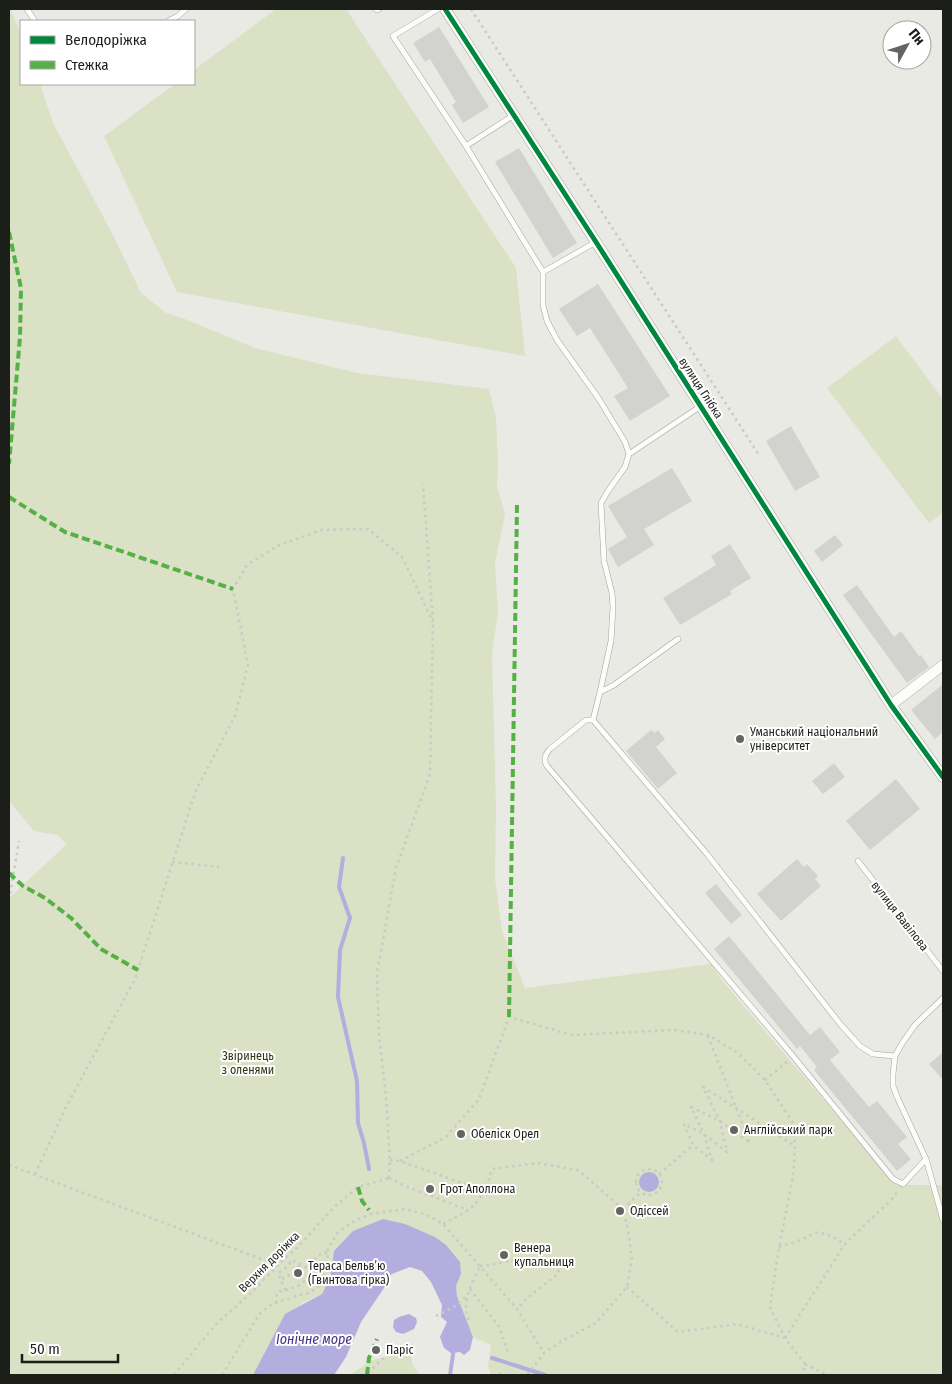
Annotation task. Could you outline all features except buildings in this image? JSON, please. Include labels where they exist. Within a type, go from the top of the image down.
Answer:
[{"type":"street","name":"вулиця Глібка","points":[[445,9],[515,115],[891,705],[943,777]]},
{"type":"street","points":[[891,705],[943,665]]},
{"type":"lane","points":[[27,9],[34,20]]},
{"type":"lane","points":[[170,20],[186,9]]},
{"type":"lane","points":[[438,9],[393,36],[466,146],[543,272],[543,305],[547,321],[558,340],[599,398],[625,442],[629,454],[625,467],[601,503],[604,560],[612,593],[613,607],[611,641],[593,720]]},
{"type":"lane","points":[[466,146],[515,115]]},
{"type":"lane","points":[[543,272],[596,242]]},
{"type":"lane","points":[[629,454],[701,406]]},
{"type":"lane","points":[[600,692],[614,685],[678,639]]},
{"type":"lane","points":[[895,1056],[873,1054],[860,1046],[707,854],[593,720],[586,720],[550,749],[544,761],[547,766],[793,1056],[893,1179],[903,1184],[926,1159]]},
{"type":"lane","name":"вулиця Вавілова","points":[[858,860],[943,971]]},
{"type":"lane","points":[[943,998],[915,1025],[895,1056],[893,1086],[926,1159],[943,1220]]},
{"type":"path","points":[[471,9],[759,455]]},
{"type":"path","points":[[423,484],[433,622],[430,774],[396,868],[377,973],[390,1160],[389,1178],[405,1186],[470,1210]]},
{"type":"path","points":[[35,1174],[67,1105],[135,979],[196,790],[235,716],[248,666],[233,589],[246,564],[277,546],[322,530],[368,529],[402,557],[433,622]]},
{"type":"path","points":[[9,900],[19,841]]},
{"type":"path","points":[[172,862],[219,867]]},
{"type":"path","points":[[400,1161],[446,1137],[480,1099],[510,1017],[572,1035],[674,1030],[708,1035],[738,1053],[765,1080],[793,1123],[795,1146],[793,1177],[779,1247],[770,1307],[785,1338],[805,1364],[827,1375]]},
{"type":"path","points":[[708,1035],[738,1110],[750,1143],[720,1121],[691,1108],[704,1134],[712,1160],[693,1145],[684,1124],[704,1134],[727,1152],[720,1121],[703,1087],[738,1110],[795,1146]]},
{"type":"path","points":[[765,1080],[793,1056]]},
{"type":"path","points":[[659,1174],[693,1145]]},
{"type":"path","points":[[390,1160],[400,1161],[485,1192]]},
{"type":"path","points":[[443,1224],[470,1210],[485,1192],[492,1169],[538,1162],[578,1170],[623,1209],[632,1258],[627,1287],[596,1323],[560,1342],[544,1353],[527,1375]]},
{"type":"path","points":[[9,1165],[276,1266],[280,1272],[278,1273],[285,1290]]},
{"type":"path","points":[[650,1169],[659,1174],[662,1179],[662,1185],[657,1193],[649,1196],[640,1192],[636,1181],[641,1172],[650,1169]]},
{"type":"path","points":[[785,1338],[845,1244],[893,1198],[903,1184]]},
{"type":"path","points":[[427,1194],[429,1190]]},
{"type":"path","points":[[623,1209],[640,1192]]},
{"type":"path","points":[[222,1375],[260,1313],[276,1303],[310,1293],[320,1285],[327,1268],[328,1248],[338,1232],[356,1220],[371,1214],[406,1209],[427,1215],[443,1224],[517,1309],[544,1353]]},
{"type":"path","points":[[369,1210],[371,1214]]},
{"type":"path","points":[[779,1247],[818,1232],[831,1236],[845,1244]]},
{"type":"path","points":[[276,1303],[277,1292],[298,1286],[309,1276],[316,1256],[328,1252]]},
{"type":"path","points":[[480,1266],[524,1258],[547,1259],[557,1264],[559,1273],[517,1309]]},
{"type":"path","points":[[284,1259],[291,1262],[292,1260],[312,1269]]},
{"type":"path","points":[[280,1272],[291,1262]]},
{"type":"path","points":[[281,1279],[291,1274],[300,1265]]},
{"type":"path","points":[[469,1320],[466,1305],[468,1295],[480,1266]]},
{"type":"path","points":[[627,1287],[678,1332],[737,1324],[785,1338]]},
{"type":"path","points":[[470,1289],[499,1327],[508,1352]]},
{"type":"path","points":[[436,1316],[456,1305],[468,1295]]},
{"type":"path","points":[[368,1373],[392,1350]]},
{"type":"path","points":[[802,1375],[805,1364]]},
{"type":"green space","points":[[276,9],[346,9],[516,268],[525,356],[177,292],[104,136],[174,85],[195,85],[195,69]]},
{"type":"green space","name":"Звіринець з оленями","points":[[9,10],[11,10],[20,32],[20,85],[40,85],[53,123],[113,235],[141,293],[166,313],[255,348],[357,373],[489,389],[496,417],[497,487],[505,514],[495,564],[498,611],[492,654],[496,808],[495,879],[502,931],[525,988],[711,964],[725,984],[896,1185],[943,1185],[943,1375],[491,1375],[488,1366],[491,1345],[473,1337],[457,1296],[456,1286],[461,1274],[435,1237],[420,1231],[334,1251],[330,1278],[322,1294],[302,1303],[277,1330],[253,1375],[9,1375],[9,898],[67,844],[57,835],[34,831],[9,801]]},
{"type":"green space","points":[[896,336],[943,399],[943,513],[929,523],[827,388]]},
{"type":"green space","points":[[410,1348],[412,1364],[420,1375],[350,1375],[370,1361]]},
{"type":"water","points":[[649,1172],[656,1175],[659,1182],[656,1189],[649,1192],[642,1189],[639,1182],[642,1175]]},
{"type":"water","name":"Іонічне море","points":[[383,1219],[405,1224],[435,1237],[446,1245],[460,1262],[461,1274],[456,1286],[457,1296],[473,1337],[470,1350],[464,1355],[460,1352],[451,1353],[444,1348],[440,1337],[447,1322],[441,1317],[442,1305],[431,1282],[422,1271],[410,1267],[392,1274],[387,1279],[386,1285],[361,1322],[346,1357],[334,1375],[253,1375],[285,1314],[322,1294],[330,1278],[334,1251],[353,1231]]},
{"type":"water","points":[[409,1314],[416,1318],[417,1322],[414,1329],[403,1334],[396,1332],[393,1327],[394,1320]]},
{"type":"waterway","points":[[343,858],[339,887],[350,918],[340,950],[338,997],[357,1081],[358,1123],[369,1169]]},
{"type":"waterway","points":[[450,1375],[454,1348]]},
{"type":"waterway","points":[[492,1358],[545,1375]]},
{"type":"marked path","points":[[9,232],[21,288],[20,337],[9,464]]},
{"type":"marked path","points":[[9,497],[65,532],[233,589]]},
{"type":"marked path","points":[[509,1017],[517,505]]},
{"type":"marked path","points":[[9,873],[23,886],[45,898],[71,918],[101,949],[138,970]]},
{"type":"marked path","points":[[358,1187],[362,1201],[369,1210]]},
{"type":"marked path","points":[[367,1375],[369,1358],[377,1339]]},
{"type":"cycle path","points":[[445,9],[891,705],[943,777]]},
{"type":"place","name":"Уманський національний університет","points":[[740,739]]},
{"type":"place","name":"Англійський парк","points":[[734,1130]]},
{"type":"place","name":"Обеліск Орел","points":[[461,1134]]},
{"type":"place","name":"Грот Аполлона","points":[[430,1189]]},
{"type":"place","name":"Одіссей","points":[[620,1211]]},
{"type":"place","name":"Венера купальниця","points":[[504,1255]]},
{"type":"place","name":"Тераса Бельв’ю (Гвинтова гірка)","points":[[298,1273]]},
{"type":"place","name":"Паріс","points":[[376,1350]]}]
